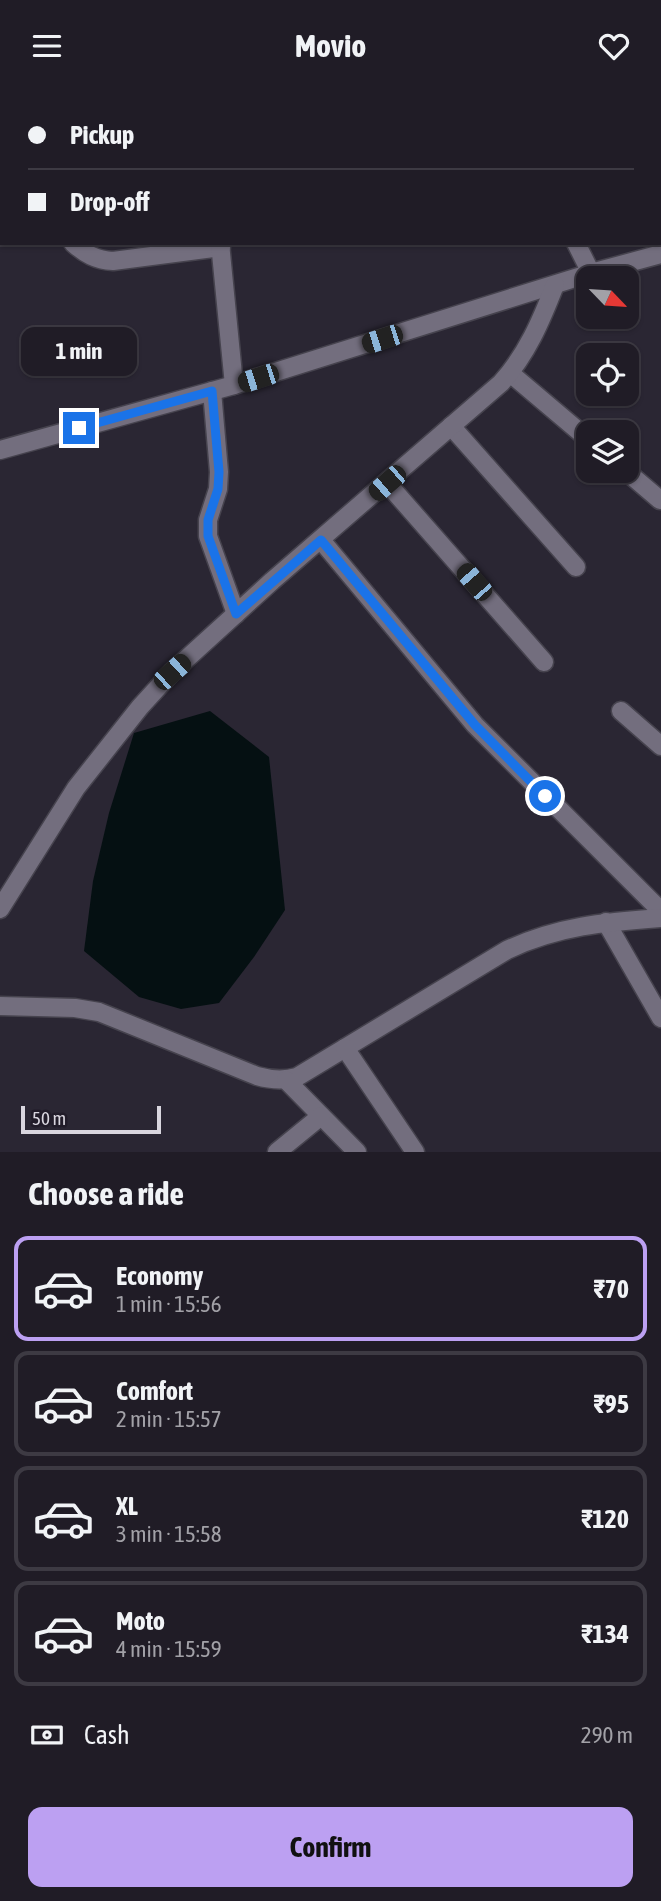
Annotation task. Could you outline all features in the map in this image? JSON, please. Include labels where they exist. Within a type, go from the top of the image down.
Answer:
[{"type":"street","points":[[75,245],[99,260],[113,261],[220,245],[234,386]]},
{"type":"street","points":[[577,245],[586,266]]},
{"type":"street","points":[[626,266],[658,259]]},
{"type":"street","points":[[0,450],[234,386],[576,278]]},
{"type":"street","points":[[0,909],[76,788],[108,745],[172,672],[510,373],[532,340],[555,285]]},
{"type":"street","points":[[510,373],[576,429]]},
{"type":"street","points":[[212,391],[219,472],[218,489],[208,520],[208,536],[236,614]]},
{"type":"street","points":[[452,426],[576,567]]},
{"type":"street","points":[[639,482],[660,500]]},
{"type":"street","points":[[387,483],[544,662]]},
{"type":"street","points":[[321,540],[475,725],[661,911]]},
{"type":"street","points":[[621,711],[661,746]]},
{"type":"street","points":[[0,1006],[75,1008],[99,1012],[257,1076],[286,1080],[297,1077],[507,950],[534,937],[606,922],[661,918]]},
{"type":"street","points":[[606,922],[661,1018]]},
{"type":"street","points":[[345,1048],[415,1152]]},
{"type":"street","points":[[286,1080],[356,1152]]},
{"type":"street","points":[[277,1152],[321,1116]]},
{"type":"shaded area","points":[[210,711],[269,757],[285,910],[219,1003],[181,1009],[139,997],[84,951],[93,881],[109,813],[134,733]]},
{"type":"route","points":[[79,428],[212,391],[219,472],[218,489],[208,520],[208,536],[236,614],[321,540],[475,725],[545,796]]}]
